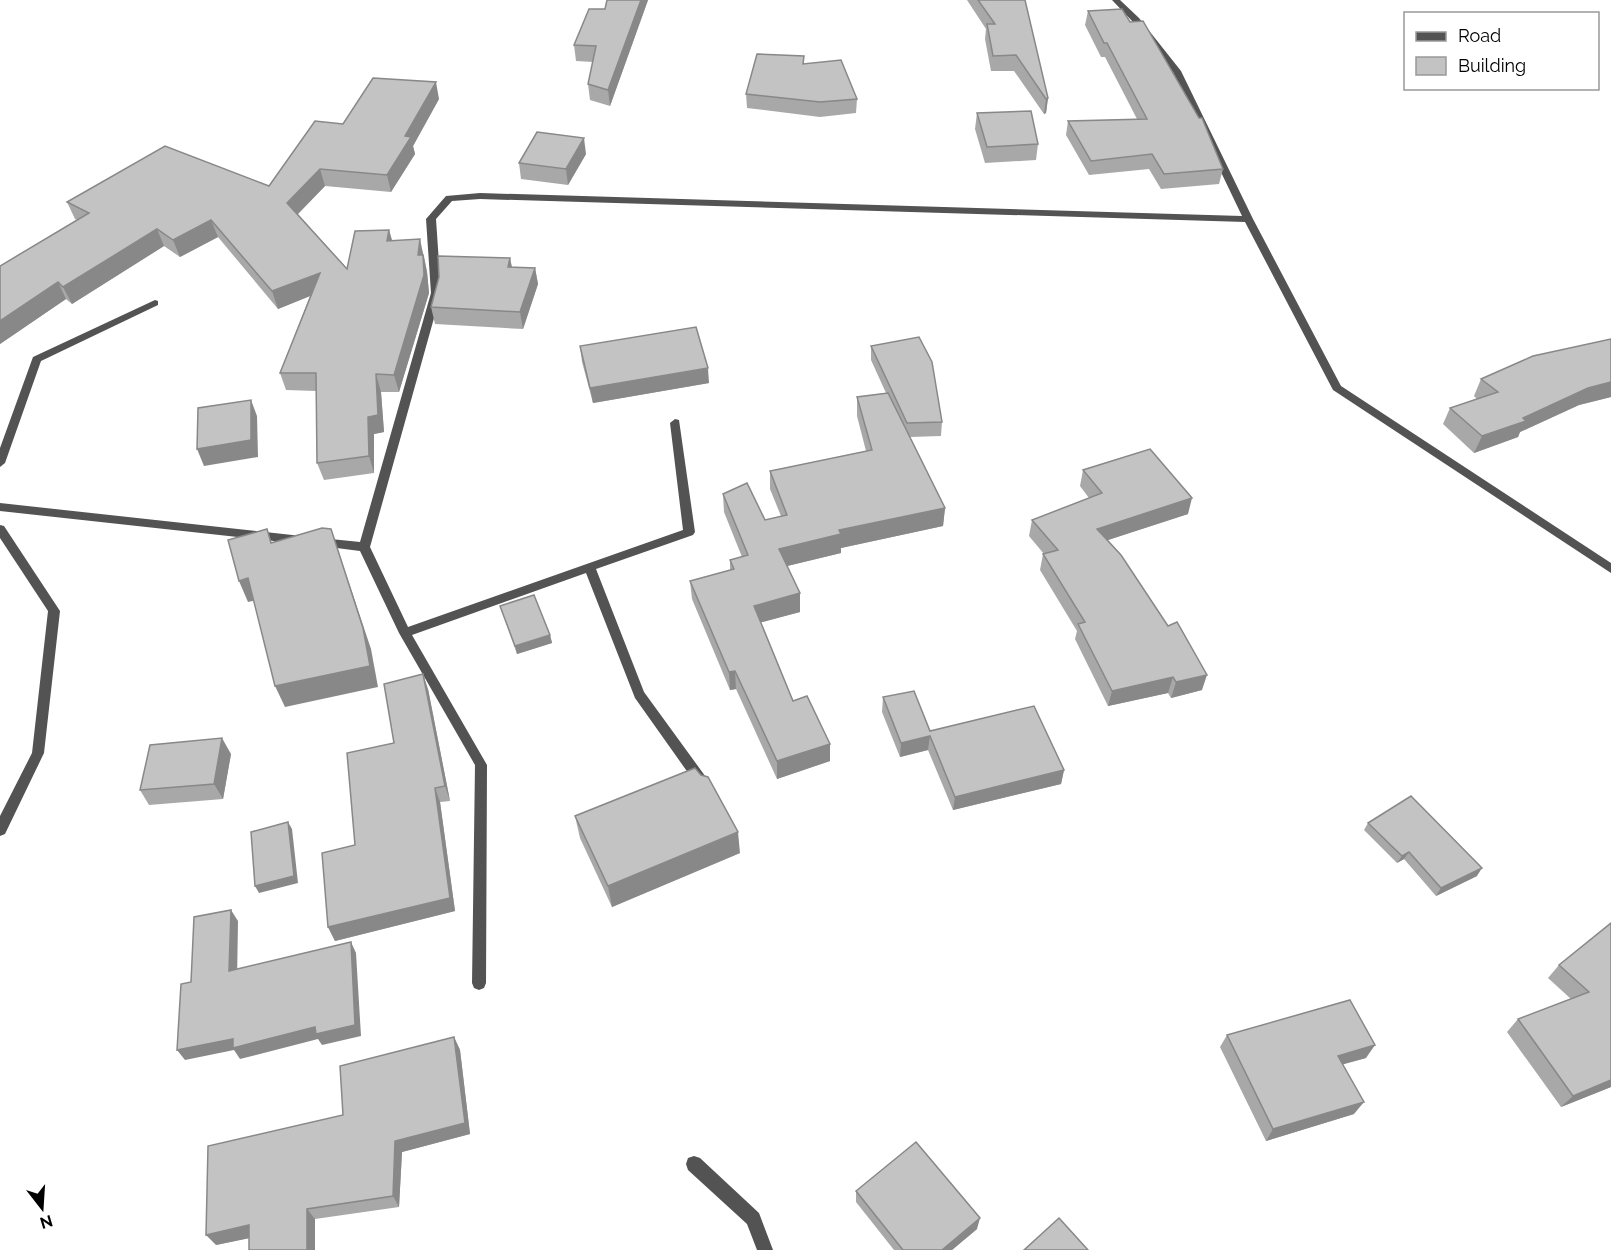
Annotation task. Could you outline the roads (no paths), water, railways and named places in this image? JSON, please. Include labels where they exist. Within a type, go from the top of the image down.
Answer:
[{"type":"street","points":[[1116,0],[1136,20],[1177,71],[1248,219],[1337,388],[1611,569]]},
{"type":"street","points":[[479,983],[481,765],[405,633],[364,547],[436,293],[431,219],[449,198],[492,196],[1248,219]]},
{"type":"street","points":[[0,463],[37,359],[155,303]]},
{"type":"street","points":[[405,633],[689,532],[675,423]]},
{"type":"street","points":[[0,507],[364,547]]},
{"type":"street","points":[[0,529],[54,611],[38,753],[0,830]]},
{"type":"street","points":[[590,568],[639,694],[710,791]]},
{"type":"street","points":[[694,1164],[753,1219],[765,1250]]}]
